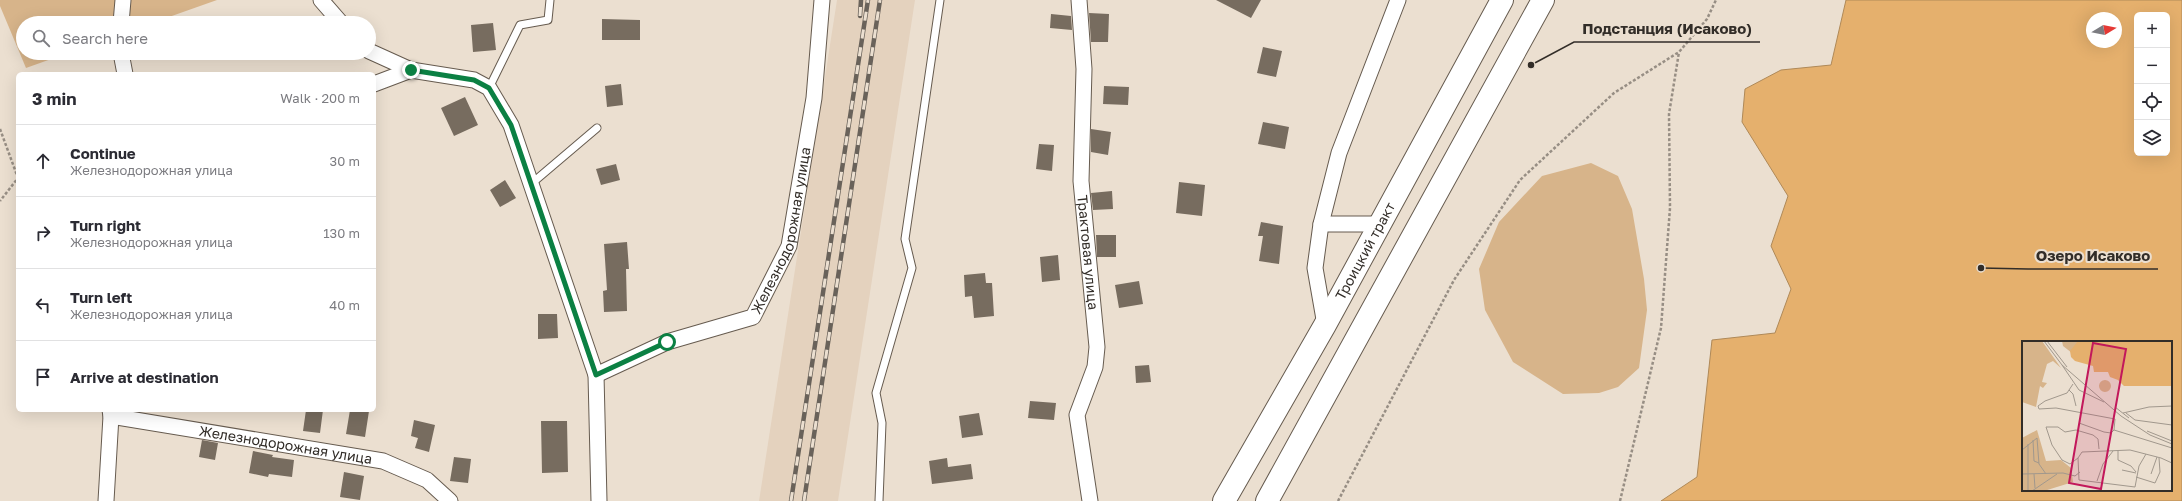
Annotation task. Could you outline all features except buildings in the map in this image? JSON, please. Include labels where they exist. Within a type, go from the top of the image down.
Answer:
[{"type":"main road","name":"Троицкий тракт","points":[[1224,501],[1325,325],[1502,0]]},
{"type":"main road","points":[[1267,501],[1543,0]]},
{"type":"street","points":[[122,16],[123,0]]},
{"type":"street","points":[[321,0],[334,16]]},
{"type":"street","name":"Железнодорожная улица","points":[[596,375],[667,342],[754,317],[789,246],[814,98],[822,0]]},
{"type":"street","name":"Трактовая улица","points":[[1079,0],[1084,69],[1081,181],[1097,347],[1095,367],[1077,415],[1090,501]]},
{"type":"street","points":[[1325,325],[1315,268],[1321,224],[1339,153],[1398,0]]},
{"type":"street","points":[[376,54],[411,70],[474,80],[489,88],[511,125],[596,375],[600,501]]},
{"type":"street","points":[[122,60],[125,72]]},
{"type":"street","points":[[376,83],[411,70]]},
{"type":"street","points":[[1321,224],[1380,224]]},
{"type":"street","points":[[106,501],[111,413]]},
{"type":"street","name":"Железнодорожная улица","points":[[111,413],[383,461],[427,480],[450,501]]},
{"type":"lane","points":[[489,88],[520,25],[548,20],[550,0]]},
{"type":"lane","points":[[879,501],[882,423],[876,393],[912,268],[905,239],[940,0]]},
{"type":"lane","points":[[531,184],[597,128]]},
{"type":"path","points":[[1338,501],[1454,280],[1520,180],[1614,93],[1679,52],[1707,19],[1716,0]]},
{"type":"path","points":[[1620,501],[1661,328],[1670,208],[1669,114],[1679,52]]},
{"type":"path","points":[[0,129],[16,173]]},
{"type":"path","points":[[0,201],[16,181]]},
{"type":"shaded area","points":[[0,0],[217,0],[172,16],[16,16],[16,44],[0,6]]},
{"type":"shaded area","points":[[837,0],[915,0],[838,501],[759,501]]},
{"type":"shaded area","points":[[1846,0],[2182,0],[2182,501],[1661,501],[1697,477],[1712,340],[1775,333],[1791,289],[1771,246],[1788,196],[1742,122],[1745,89],[1781,70],[1831,65]]},
{"type":"shaded area","points":[[23,60],[48,60],[26,68]]},
{"type":"shaded area","points":[[1591,163],[1618,176],[1632,209],[1644,279],[1647,310],[1639,368],[1618,387],[1599,393],[1563,394],[1513,362],[1485,310],[1479,269],[1499,222],[1542,176]]},
{"type":"railway","points":[[860,16],[861,0]]},
{"type":"railway","points":[[791,501],[868,0]]},
{"type":"railway","points":[[804,501],[880,0]]},
{"type":"place","name":"Подстанция (Исаково)","points":[[1531,65]]},
{"type":"place","name":"Озеро Исаково","points":[[1981,268]]},
{"type":"route","points":[[411,70],[474,80],[489,88],[511,125],[596,375],[667,342]]}]
